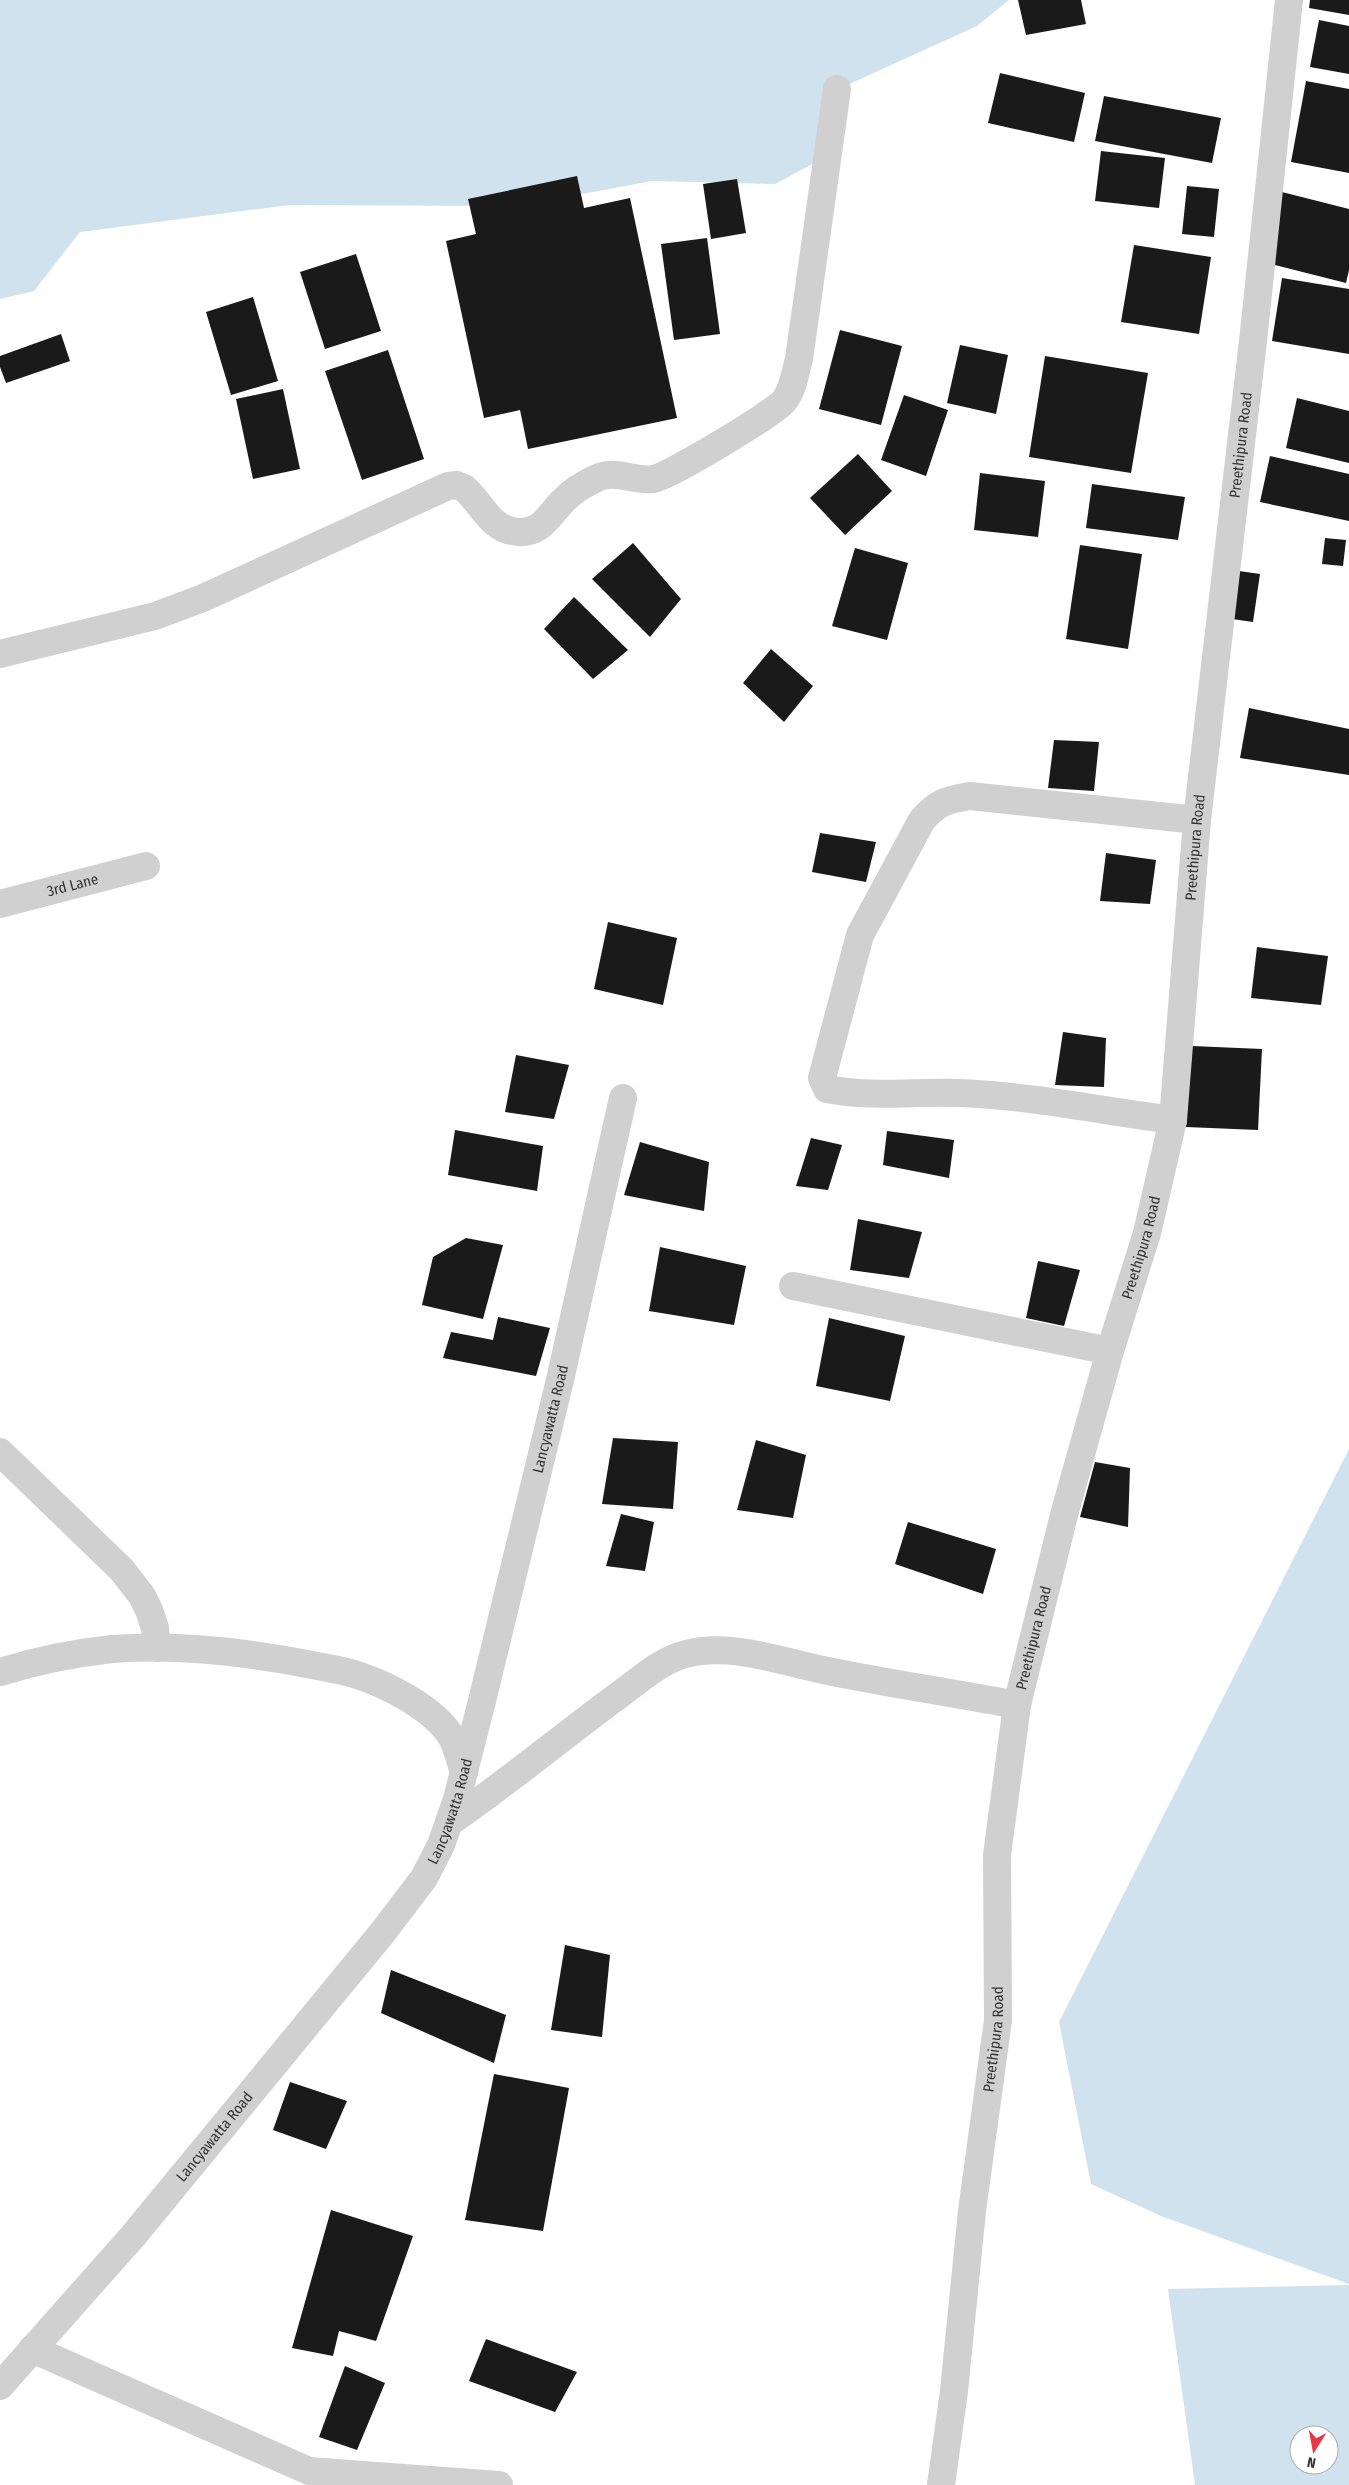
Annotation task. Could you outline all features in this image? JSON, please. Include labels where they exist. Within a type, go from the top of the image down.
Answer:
[{"type":"street","name":"Preethipura Road","points":[[941,2485],[954,2391],[972,2211],[998,2020],[997,1856],[1018,1705],[1064,1516],[1110,1351],[1147,1233],[1173,1120],[1197,820],[1254,331],[1289,0]]},
{"type":"street","points":[[0,654],[155,616],[203,598],[448,486],[464,488],[495,524],[517,532],[529,532],[541,526],[563,501],[582,485],[600,476],[617,475],[652,480],[670,474],[775,409],[790,391],[799,359],[836,89]]},
{"type":"street","points":[[1173,1120],[961,1093],[847,1093],[827,1089],[822,1078],[860,935],[922,820],[935,806],[948,799],[970,796],[1197,820]]},
{"type":"street","name":"3rd Lane","points":[[0,904],[146,866]]},
{"type":"street","name":"Lancyawatta Road","points":[[0,2386],[133,2236],[383,1932],[424,1878],[450,1822],[464,1772],[557,1390],[624,1098]]},
{"type":"street","points":[[793,1286],[1110,1351]]},
{"type":"street","points":[[0,1452],[122,1570],[142,1596],[149,1610],[155,1628],[157,1648]]},
{"type":"street","points":[[0,1672],[53,1659],[111,1649],[157,1648],[201,1649],[248,1654],[356,1674],[396,1692],[428,1712],[451,1736],[464,1772]]},
{"type":"street","points":[[450,1822],[507,1783],[583,1722],[664,1663],[686,1654],[710,1650],[758,1655],[827,1671],[1018,1705]]},
{"type":"street","points":[[32,2349],[308,2471],[328,2474],[499,2485]]},
{"type":"water","points":[[0,0],[1009,0],[977,26],[834,91],[820,160],[775,184],[652,181],[518,206],[290,205],[80,232],[34,291],[0,299]]},
{"type":"water","points":[[1349,1449],[1349,2284],[1161,2216],[1091,2184],[1059,2022]]},
{"type":"water","points":[[1349,2285],[1349,2485],[1195,2485],[1168,2289]]},
{"type":"building","points":[[1018,0],[1081,0],[1086,24],[1026,35]]},
{"type":"building","points":[[1310,0],[1349,0],[1349,15],[1309,8]]},
{"type":"building","points":[[1319,20],[1349,26],[1349,74],[1310,67]]},
{"type":"building","points":[[1000,73],[1085,93],[1074,142],[988,123]]},
{"type":"building","points":[[1306,81],[1349,89],[1349,173],[1291,162]]},
{"type":"building","points":[[1104,96],[1221,118],[1212,163],[1095,141]]},
{"type":"building","points":[[1101,151],[1165,158],[1159,208],[1095,201]]},
{"type":"building","points":[[577,176],[584,208],[630,198],[677,418],[528,449],[520,410],[484,418],[446,241],[476,234],[468,199]]},
{"type":"building","points":[[737,179],[746,233],[711,239],[703,184]]},
{"type":"building","points":[[1187,186],[1219,189],[1214,237],[1182,234]]},
{"type":"building","points":[[1282,192],[1349,209],[1349,270],[1346,283],[1263,262]]},
{"type":"building","points":[[707,238],[720,334],[674,340],[661,244]]},
{"type":"building","points":[[1134,245],[1211,257],[1199,334],[1121,322]]},
{"type":"building","points":[[356,254],[381,331],[325,349],[300,272]]},
{"type":"building","points":[[1282,278],[1349,289],[1349,354],[1272,341]]},
{"type":"building","points":[[253,297],[278,381],[231,395],[206,312]]},
{"type":"building","points":[[840,330],[902,346],[881,425],[819,409]]},
{"type":"building","points":[[61,334],[70,361],[6,383],[0,367],[0,356]]},
{"type":"building","points":[[960,345],[1008,355],[996,414],[947,403]]},
{"type":"building","points":[[388,350],[424,459],[362,480],[325,371]]},
{"type":"building","points":[[1045,356],[1148,373],[1131,473],[1029,457]]},
{"type":"building","points":[[283,389],[300,469],[253,479],[236,399]]},
{"type":"building","points":[[904,395],[948,410],[926,476],[881,460]]},
{"type":"building","points":[[1297,398],[1349,411],[1349,463],[1286,448]]},
{"type":"building","points":[[858,454],[892,491],[845,535],[810,498]]},
{"type":"building","points":[[1270,456],[1349,474],[1349,521],[1260,502]]},
{"type":"building","points":[[980,473],[1045,481],[1038,537],[974,530]]},
{"type":"building","points":[[1092,484],[1185,497],[1178,540],[1086,528]]},
{"type":"building","points":[[1325,538],[1346,540],[1343,566],[1322,564]]},
{"type":"building","points":[[633,543],[681,599],[650,637],[592,579]]},
{"type":"building","points":[[1080,545],[1142,554],[1128,649],[1066,639]]},
{"type":"building","points":[[855,548],[908,563],[887,640],[832,626]]},
{"type":"building","points":[[1218,568],[1260,574],[1253,622],[1211,616]]},
{"type":"building","points":[[574,597],[628,650],[593,679],[544,629]]},
{"type":"building","points":[[771,649],[813,686],[784,722],[743,683]]},
{"type":"building","points":[[1249,708],[1349,729],[1349,775],[1240,758]]},
{"type":"building","points":[[1054,740],[1099,742],[1094,791],[1048,788]]},
{"type":"building","points":[[820,833],[876,842],[866,882],[812,872]]},
{"type":"building","points":[[1106,853],[1156,860],[1150,904],[1100,901]]},
{"type":"building","points":[[608,922],[677,938],[663,1005],[594,989]]},
{"type":"building","points":[[1257,947],[1328,956],[1321,1005],[1251,998]]},
{"type":"building","points":[[1063,1032],[1106,1038],[1104,1087],[1055,1085]]},
{"type":"building","points":[[1192,1046],[1262,1049],[1258,1130],[1186,1127]]},
{"type":"building","points":[[516,1055],[569,1065],[554,1119],[505,1112]]},
{"type":"building","points":[[455,1130],[543,1146],[537,1191],[448,1175]]},
{"type":"building","points":[[887,1131],[954,1140],[949,1178],[883,1165]]},
{"type":"building","points":[[811,1138],[842,1145],[828,1190],[796,1186]]},
{"type":"building","points":[[640,1142],[709,1162],[704,1211],[624,1195]]},
{"type":"building","points":[[858,1219],[922,1232],[909,1278],[850,1270]]},
{"type":"building","points":[[466,1238],[503,1245],[483,1319],[422,1305],[433,1257]]},
{"type":"building","points":[[660,1247],[746,1266],[734,1325],[649,1311]]},
{"type":"building","points":[[1038,1261],[1080,1270],[1064,1326],[1026,1318]]},
{"type":"building","points":[[498,1317],[550,1328],[536,1376],[443,1358],[451,1332],[493,1340]]},
{"type":"building","points":[[829,1318],[905,1336],[890,1401],[816,1386]]},
{"type":"building","points":[[613,1438],[678,1442],[673,1509],[602,1504]]},
{"type":"building","points":[[756,1440],[806,1455],[793,1518],[737,1510]]},
{"type":"building","points":[[1095,1462],[1130,1468],[1128,1527],[1080,1517]]},
{"type":"building","points":[[621,1514],[654,1522],[645,1571],[606,1566]]},
{"type":"building","points":[[908,1522],[996,1549],[983,1594],[895,1564]]},
{"type":"building","points":[[565,1945],[610,1955],[602,2037],[551,2030]]},
{"type":"building","points":[[391,1970],[506,2015],[494,2063],[381,2013]]},
{"type":"building","points":[[494,2074],[569,2088],[543,2231],[465,2220]]},
{"type":"building","points":[[290,2082],[347,2101],[326,2149],[273,2130]]},
{"type":"building","points":[[331,2210],[413,2236],[376,2341],[339,2331],[333,2356],[292,2348]]},
{"type":"building","points":[[486,2339],[577,2372],[555,2412],[469,2381]]},
{"type":"building","points":[[345,2366],[385,2383],[357,2450],[319,2437]]}]
